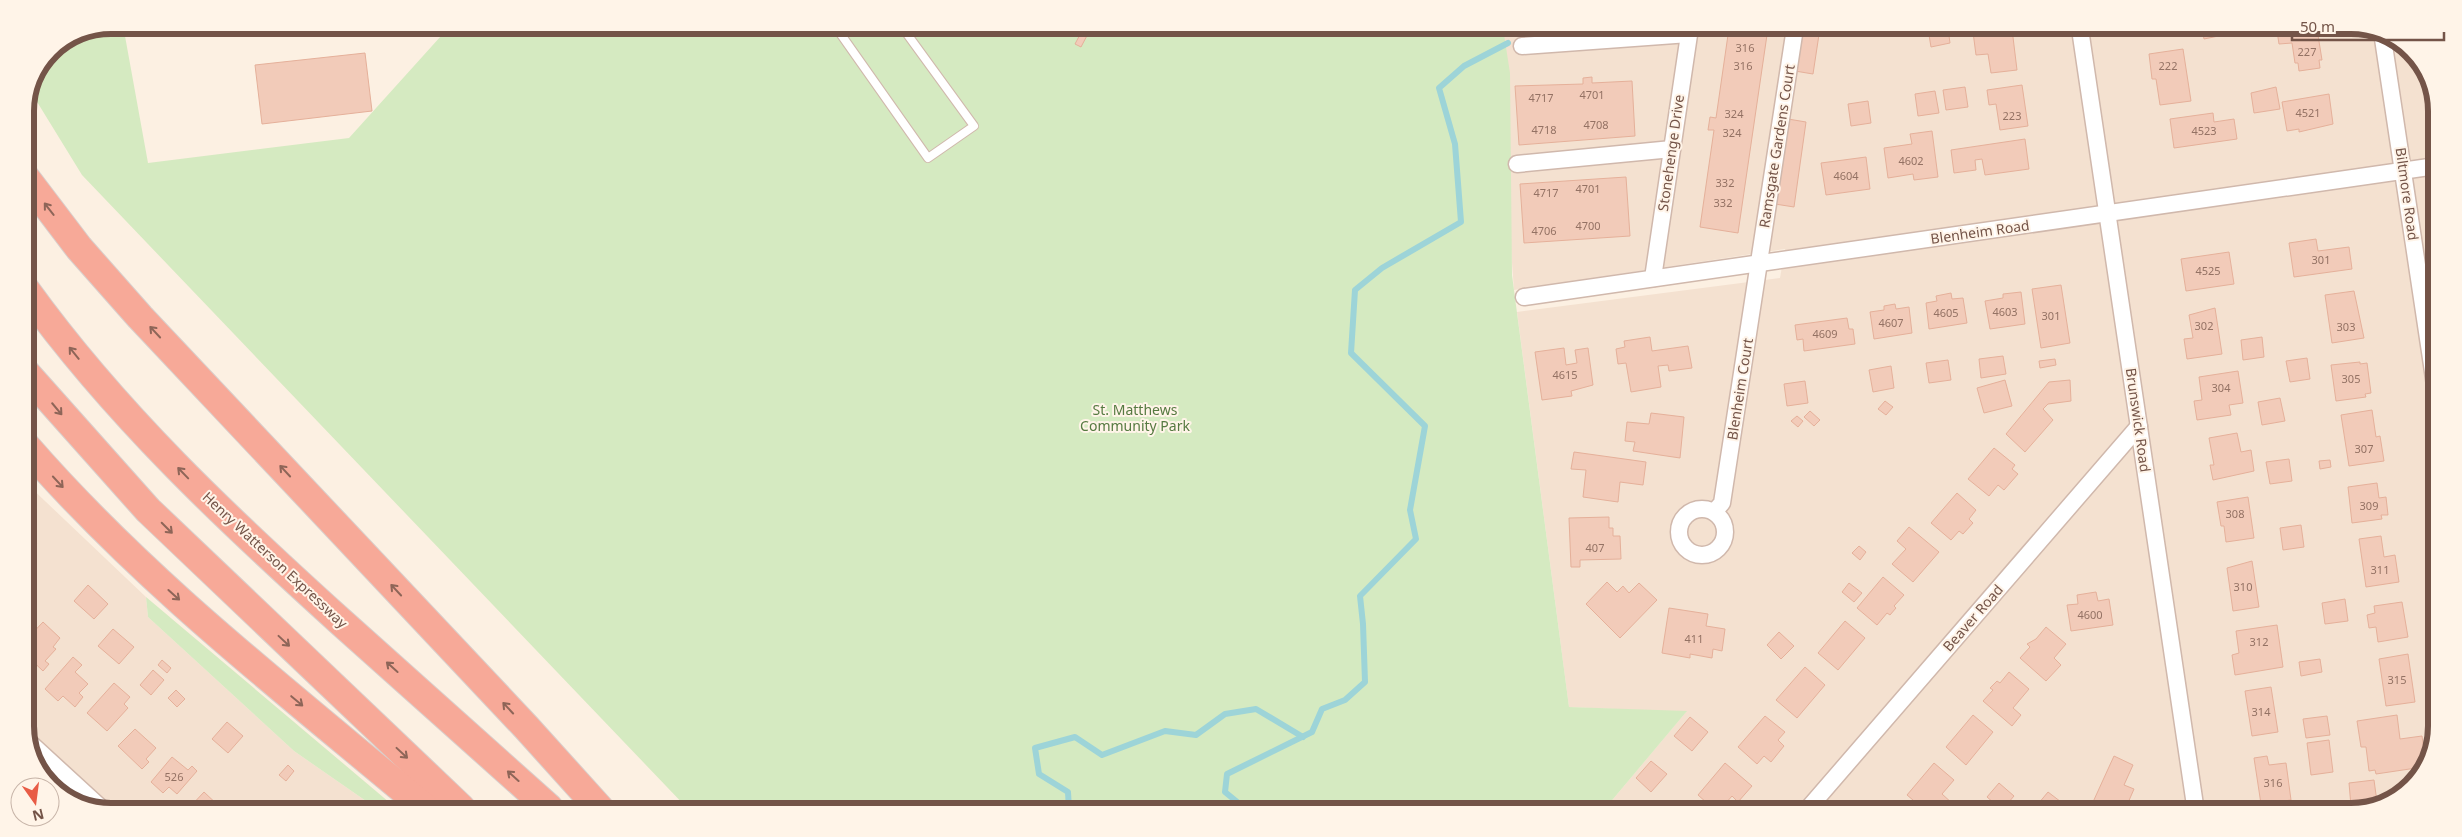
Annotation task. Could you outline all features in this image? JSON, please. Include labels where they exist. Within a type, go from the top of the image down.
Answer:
[{"type":"highway","points":[[34,190],[79,248],[140,317],[595,803]]},
{"type":"highway","name":"Henry Watterson Expressway","points":[[34,301],[116,402],[206,497],[264,552],[543,803]]},
{"type":"highway","points":[[34,382],[148,510],[456,803]]},
{"type":"highway","points":[[34,455],[82,507],[139,564],[219,636],[419,803]]},
{"type":"street","points":[[1522,46],[1656,34]]},
{"type":"street","name":"Stonehenge Drive","points":[[1653,278],[1689,34]]},
{"type":"street","name":"Ramsgate Gardens Court","points":[[1759,263],[1794,34]]},
{"type":"street","name":"Brunswick Road","points":[[2081,34],[2195,803]]},
{"type":"street","name":"Biltmore Road","points":[[2383,41],[2428,338]]},
{"type":"street","points":[[1517,164],[1672,149]]},
{"type":"street","name":"Blenheim Road","points":[[1524,297],[2428,167]]},
{"type":"street","name":"Blenheim Court","points":[[1714,512],[1722,503],[1759,263]]},
{"type":"street","name":"Beaver Road","points":[[1813,803],[2139,426]]},
{"type":"street","points":[[38,750],[93,801]]},
{"type":"lane","points":[[842,34],[928,158],[974,126],[908,34]]},
{"type":"shaded area","points":[[1495,34],[2351,34],[2366,35],[2385,42],[2406,56],[2418,72],[2427,96],[2428,106],[2428,726],[2427,741],[2418,765],[2406,781],[2398,787],[2376,799],[2361,803],[1610,803],[1686,712],[1569,707],[1517,312],[1780,278],[1785,249],[1514,290]]},
{"type":"shaded area","points":[[34,491],[146,597],[148,617],[294,751],[369,803],[101,803],[72,793],[60,784],[60,777],[53,777],[44,765],[35,741],[34,731]]},
{"type":"green space","name":"St. Matthews Community Park","points":[[125,34],[148,163],[349,138],[443,34],[1504,34],[1510,73],[1512,275],[1569,707],[1687,711],[1610,803],[682,803],[82,175],[35,96],[40,81],[56,56],[81,40],[96,35]]},
{"type":"green space","points":[[146,597],[390,803],[369,803],[294,751],[148,617]]},
{"type":"building","points":[[1080,34],[1088,34],[1081,47],[1075,44]]},
{"type":"building","points":[[1728,34],[1767,34],[1738,233],[1700,227],[1714,130],[1708,130],[1710,117],[1716,118]]},
{"type":"building","points":[[1801,34],[1819,34],[1813,74],[1795,71]]},
{"type":"building","points":[[1929,34],[1949,34],[1950,43],[1931,47]]},
{"type":"building","points":[[1973,34],[2013,34],[2017,70],[1991,73],[1988,54],[1976,55]]},
{"type":"building","points":[[2159,34],[2179,34],[2159,36]]},
{"type":"building","points":[[2203,34],[2228,34],[2204,39]]},
{"type":"building","points":[[2277,34],[2318,34],[2322,60],[2319,60],[2320,68],[2299,71],[2298,63],[2295,63],[2292,43],[2279,44]]},
{"type":"building","points":[[2183,49],[2191,101],[2160,105],[2156,79],[2152,79],[2149,54]]},
{"type":"building","points":[[365,53],[372,111],[262,124],[255,65]]},
{"type":"building","points":[[1592,77],[1592,83],[1632,81],[1635,136],[1519,145],[1515,86],[1583,84],[1583,78]]},
{"type":"building","points":[[2022,85],[2028,126],[2000,130],[1996,104],[1989,105],[1987,90]]},
{"type":"building","points":[[1965,87],[1968,107],[1946,110],[1943,90]]},
{"type":"building","points":[[2276,87],[2280,109],[2254,113],[2251,93]]},
{"type":"building","points":[[1935,91],[1939,113],[1918,116],[1915,94]]},
{"type":"building","points":[[2329,94],[2333,124],[2299,132],[2299,129],[2287,131],[2282,102]]},
{"type":"building","points":[[1868,101],[1871,123],[1851,126],[1848,104]]},
{"type":"building","points":[[2213,113],[2214,122],[2234,119],[2237,139],[2174,148],[2170,119]]},
{"type":"building","points":[[1788,119],[1806,122],[1794,207],[1775,204]]},
{"type":"building","points":[[1932,131],[1938,177],[1914,180],[1913,174],[1888,178],[1884,148],[1912,144],[1910,134]]},
{"type":"building","points":[[2025,139],[2029,169],[1985,175],[1982,159],[1975,160],[1976,170],[1954,173],[1951,150]]},
{"type":"building","points":[[1866,157],[1870,189],[1826,195],[1821,163]]},
{"type":"building","points":[[1626,177],[1630,236],[1524,243],[1520,184]]},
{"type":"building","points":[[2316,239],[2318,251],[2349,247],[2352,269],[2294,277],[2289,243]]},
{"type":"building","points":[[2229,252],[2234,284],[2186,291],[2181,259]]},
{"type":"building","points":[[2061,285],[2070,343],[2041,348],[2032,289]]},
{"type":"building","points":[[2354,291],[2364,338],[2332,343],[2325,295]]},
{"type":"building","points":[[2021,292],[2025,324],[1990,329],[1985,301],[2003,298],[2003,294]]},
{"type":"building","points":[[1951,293],[1952,299],[1963,298],[1967,323],[1929,329],[1926,303],[1937,301],[1936,296]]},
{"type":"building","points":[[1895,304],[1896,309],[1909,307],[1912,333],[1874,339],[1870,312],[1884,310],[1884,306]]},
{"type":"building","points":[[2215,308],[2222,354],[2187,359],[2184,339],[2193,338],[2189,315]]},
{"type":"building","points":[[1847,318],[1849,329],[1853,329],[1855,344],[1804,351],[1803,339],[1797,340],[1795,325]]},
{"type":"building","points":[[1650,337],[1652,351],[1688,346],[1692,368],[1669,371],[1668,365],[1658,366],[1661,387],[1631,392],[1626,363],[1618,364],[1616,349],[1625,347],[1624,341]]},
{"type":"building","points":[[2262,337],[2264,357],[2243,360],[2241,340]]},
{"type":"building","points":[[1564,348],[1566,365],[1577,363],[1575,350],[1588,348],[1593,385],[1571,391],[1572,396],[1542,400],[1535,352]]},
{"type":"building","points":[[2003,356],[2006,374],[1981,378],[1979,359]]},
{"type":"building","points":[[2307,358],[2310,379],[2290,382],[2286,361]]},
{"type":"building","points":[[2055,359],[2056,365],[2040,368],[2039,361]]},
{"type":"building","points":[[1948,360],[1951,380],[1929,383],[1926,363]]},
{"type":"building","points":[[2360,362],[2360,364],[2367,363],[2371,393],[2365,394],[2366,397],[2336,401],[2331,365]]},
{"type":"building","points":[[1891,366],[1894,388],[1873,392],[1869,370]]},
{"type":"building","points":[[2238,371],[2243,403],[2229,405],[2231,415],[2197,420],[2194,401],[2202,400],[2199,377]]},
{"type":"building","points":[[2005,380],[2012,406],[1984,413],[1977,388]]},
{"type":"building","points":[[2070,380],[2071,401],[2048,404],[2043,409],[2053,420],[2025,452],[2006,434],[2049,382]]},
{"type":"building","points":[[1805,381],[1808,403],[1787,406],[1784,384]]},
{"type":"building","points":[[2280,398],[2285,421],[2262,425],[2258,402]]},
{"type":"building","points":[[1885,401],[1893,407],[1886,415],[1878,409]]},
{"type":"building","points":[[2372,410],[2376,437],[2380,436],[2384,461],[2349,466],[2341,415]]},
{"type":"building","points":[[1810,411],[1820,420],[1814,426],[1804,417]]},
{"type":"building","points":[[1651,413],[1684,417],[1680,458],[1633,451],[1635,442],[1625,441],[1627,422],[1649,424]]},
{"type":"building","points":[[1797,416],[1803,421],[1798,427],[1791,421]]},
{"type":"building","points":[[2237,433],[2241,452],[2251,450],[2254,471],[2213,480],[2210,465],[2214,465],[2209,438]]},
{"type":"building","points":[[1994,448],[2015,465],[2012,469],[2018,474],[2004,490],[1998,485],[1989,496],[1968,479]]},
{"type":"building","points":[[1574,452],[1646,462],[1643,485],[1620,482],[1618,502],[1583,497],[1586,470],[1571,469]]},
{"type":"building","points":[[2289,459],[2292,481],[2270,484],[2266,462]]},
{"type":"building","points":[[2330,460],[2331,467],[2320,469],[2319,461]]},
{"type":"building","points":[[2377,483],[2379,498],[2386,497],[2388,515],[2381,515],[2382,519],[2352,523],[2348,487]]},
{"type":"building","points":[[1957,493],[1976,510],[1969,519],[1973,523],[1963,534],[1959,531],[1951,540],[1931,523]]},
{"type":"building","points":[[2248,497],[2254,538],[2226,542],[2224,526],[2221,526],[2217,502]]},
{"type":"building","points":[[1609,517],[1609,528],[1613,528],[1613,536],[1620,536],[1621,559],[1580,560],[1580,567],[1571,567],[1569,518]]},
{"type":"building","points":[[2301,525],[2304,547],[2283,550],[2280,528]]},
{"type":"building","points":[[1909,527],[1939,552],[1913,582],[1892,564],[1906,549],[1897,541]]},
{"type":"building","points":[[2381,536],[2384,557],[2395,555],[2399,582],[2366,587],[2359,539]]},
{"type":"building","points":[[1859,546],[1866,552],[1860,560],[1852,553]]},
{"type":"building","points":[[2252,561],[2259,607],[2233,611],[2227,568]]},
{"type":"building","points":[[1883,577],[1904,595],[1894,606],[1896,608],[1890,615],[1887,613],[1877,625],[1857,608]]},
{"type":"building","points":[[1607,582],[1617,592],[1623,586],[1629,593],[1639,583],[1657,600],[1620,638],[1586,604]]},
{"type":"building","points":[[1849,583],[1862,593],[1854,602],[1842,592]]},
{"type":"building","points":[[88,585],[108,604],[94,619],[74,601]]},
{"type":"building","points":[[2096,592],[2098,601],[2109,599],[2113,625],[2071,631],[2067,605],[2078,604],[2077,595]]},
{"type":"building","points":[[2345,599],[2348,621],[2325,624],[2322,603]]},
{"type":"building","points":[[2402,602],[2408,637],[2378,642],[2376,627],[2369,628],[2367,615],[2375,613],[2374,606]]},
{"type":"building","points":[[1669,608],[1708,614],[1706,626],[1725,629],[1722,651],[1713,649],[1712,658],[1690,654],[1690,658],[1662,653]]},
{"type":"building","points":[[1845,621],[1865,638],[1838,670],[1818,653]]},
{"type":"building","points":[[43,622],[60,638],[53,647],[56,649],[45,661],[49,664],[43,671],[34,662],[34,632]]},
{"type":"building","points":[[2277,625],[2283,667],[2235,675],[2232,655],[2239,653],[2236,631]]},
{"type":"building","points":[[2046,627],[2066,644],[2054,658],[2061,665],[2046,681],[2020,658],[2030,647],[2027,644],[2036,639]]},
{"type":"building","points":[[113,629],[134,647],[119,664],[98,646]]},
{"type":"building","points":[[1779,632],[1794,646],[1781,659],[1767,645]]},
{"type":"building","points":[[2408,654],[2415,702],[2386,706],[2379,659]]},
{"type":"building","points":[[73,657],[82,665],[75,672],[88,684],[79,693],[83,697],[75,707],[63,696],[58,701],[45,689]]},
{"type":"building","points":[[2320,659],[2322,672],[2301,676],[2299,662]]},
{"type":"building","points":[[162,660],[171,668],[167,673],[158,665]]},
{"type":"building","points":[[1805,667],[1825,685],[1797,718],[1776,700]]},
{"type":"building","points":[[153,670],[164,680],[151,695],[140,685]]},
{"type":"building","points":[[2009,672],[2029,689],[2013,708],[2021,715],[2012,726],[1983,701],[1993,690],[1990,688],[1997,681],[2000,683]]},
{"type":"building","points":[[114,683],[130,697],[124,704],[128,708],[107,731],[87,713]]},
{"type":"building","points":[[2271,687],[2278,732],[2252,736],[2245,691]]},
{"type":"building","points":[[176,690],[185,699],[177,707],[168,698]]},
{"type":"building","points":[[1973,715],[1993,732],[1966,765],[1946,747]]},
{"type":"building","points":[[2397,715],[2400,739],[2422,736],[2424,751],[2416,768],[2376,774],[2375,770],[2369,771],[2366,747],[2361,747],[2357,721]]},
{"type":"building","points":[[1765,716],[1785,732],[1778,740],[1784,746],[1771,762],[1764,756],[1757,764],[1738,747]]},
{"type":"building","points":[[2327,716],[2330,735],[2306,738],[2303,719]]},
{"type":"building","points":[[1690,717],[1708,732],[1692,751],[1674,736]]},
{"type":"building","points":[[227,722],[243,736],[228,753],[212,739]]},
{"type":"building","points":[[135,729],[156,748],[146,759],[149,762],[142,769],[118,746]]},
{"type":"building","points":[[2329,740],[2333,772],[2311,775],[2307,743]]},
{"type":"building","points":[[2114,756],[2133,765],[2124,785],[2134,789],[2128,803],[2093,802]]},
{"type":"building","points":[[2267,756],[2269,765],[2286,763],[2291,800],[2261,803],[2254,758]]},
{"type":"building","points":[[172,757],[188,770],[192,766],[197,771],[177,794],[169,787],[163,793],[151,782]]},
{"type":"building","points":[[1651,761],[1667,774],[1651,792],[1636,778]]},
{"type":"building","points":[[1725,763],[1752,786],[1738,802],[1732,796],[1726,803],[1707,803],[1698,795]]},
{"type":"building","points":[[1934,763],[1954,780],[1942,794],[1952,803],[1916,803],[1907,795]]},
{"type":"building","points":[[288,765],[294,771],[286,781],[279,775]]},
{"type":"building","points":[[2374,780],[2377,799],[2361,803],[2351,803],[2349,783]]},
{"type":"building","points":[[1999,783],[2014,796],[2008,803],[1994,803],[1987,797]]},
{"type":"building","points":[[204,792],[216,803],[194,803]]},
{"type":"building","points":[[2048,792],[2062,803],[2039,803]]},
{"type":"waterway","points":[[1238,803],[1225,792],[1227,774],[1312,732],[1322,709],[1345,700],[1365,682],[1360,596],[1416,539],[1410,510],[1425,426],[1351,353],[1355,290],[1382,268],[1461,222],[1455,144],[1439,88],[1464,66],[1508,43]]},
{"type":"waterway","points":[[1069,803],[1068,792],[1039,774],[1035,748],[1075,737],[1102,755],[1165,731],[1196,735],[1225,714],[1256,709],[1303,737]]}]
